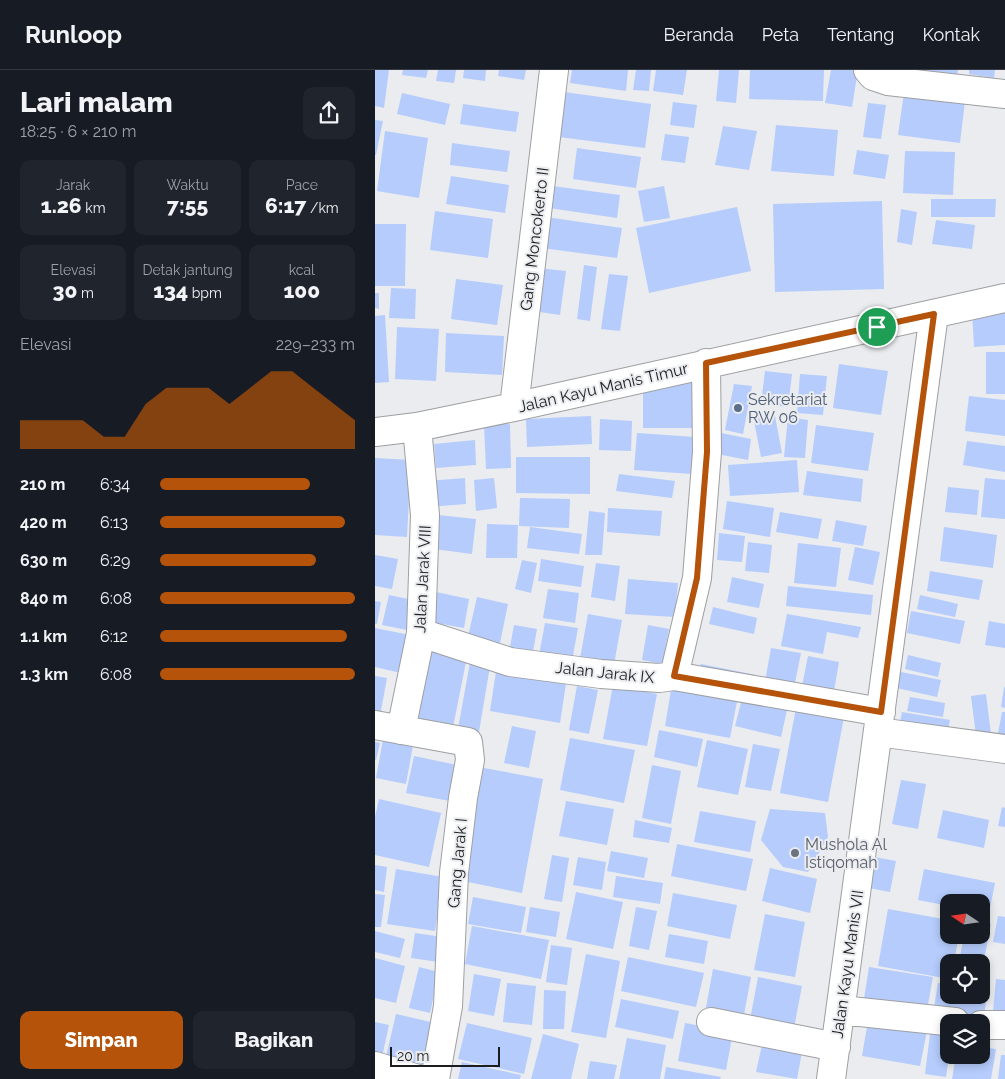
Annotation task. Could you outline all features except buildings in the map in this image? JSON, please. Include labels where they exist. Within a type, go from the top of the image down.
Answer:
[{"type":"street","name":"Gang Moncokerto II","points":[[513,407],[554,70]]},
{"type":"street","points":[[868,70],[873,76],[888,81],[1005,94]]},
{"type":"street","name":"Jalan Kayu Manis Timur","points":[[375,432],[417,427],[513,407],[1005,298]]},
{"type":"street","name":"Jalan Kayu Manis VII","points":[[831,1079],[934,314]]},
{"type":"street","points":[[674,676],[697,578],[707,452],[706,363]]},
{"type":"street","name":"Jalan Jarak VIII","points":[[401,730],[421,633],[425,514],[417,427]]},
{"type":"street","name":"Jalan Jarak IX","points":[[421,633],[510,662],[601,674],[659,678],[674,676],[1005,749]]},
{"type":"street","name":"Gang Jarak I","points":[[375,725],[468,742],[470,760],[463,798],[454,873],[448,1006],[435,1079]]},
{"type":"street","points":[[841,1010],[940,1020]]},
{"type":"street","points":[[711,1022],[836,1047]]},
{"type":"street","points":[[990,1024],[1005,1025]]},
{"type":"street","points":[[375,1066],[417,1079]]},
{"type":"place","name":"Sekretariat RW 06","points":[[738,408]]},
{"type":"place","name":"Mushola Al Istiqomah","points":[[795,853]]},
{"type":"route","points":[[934,314],[881,712],[674,676],[697,578],[707,452],[706,363],[877,327],[934,314]]}]
